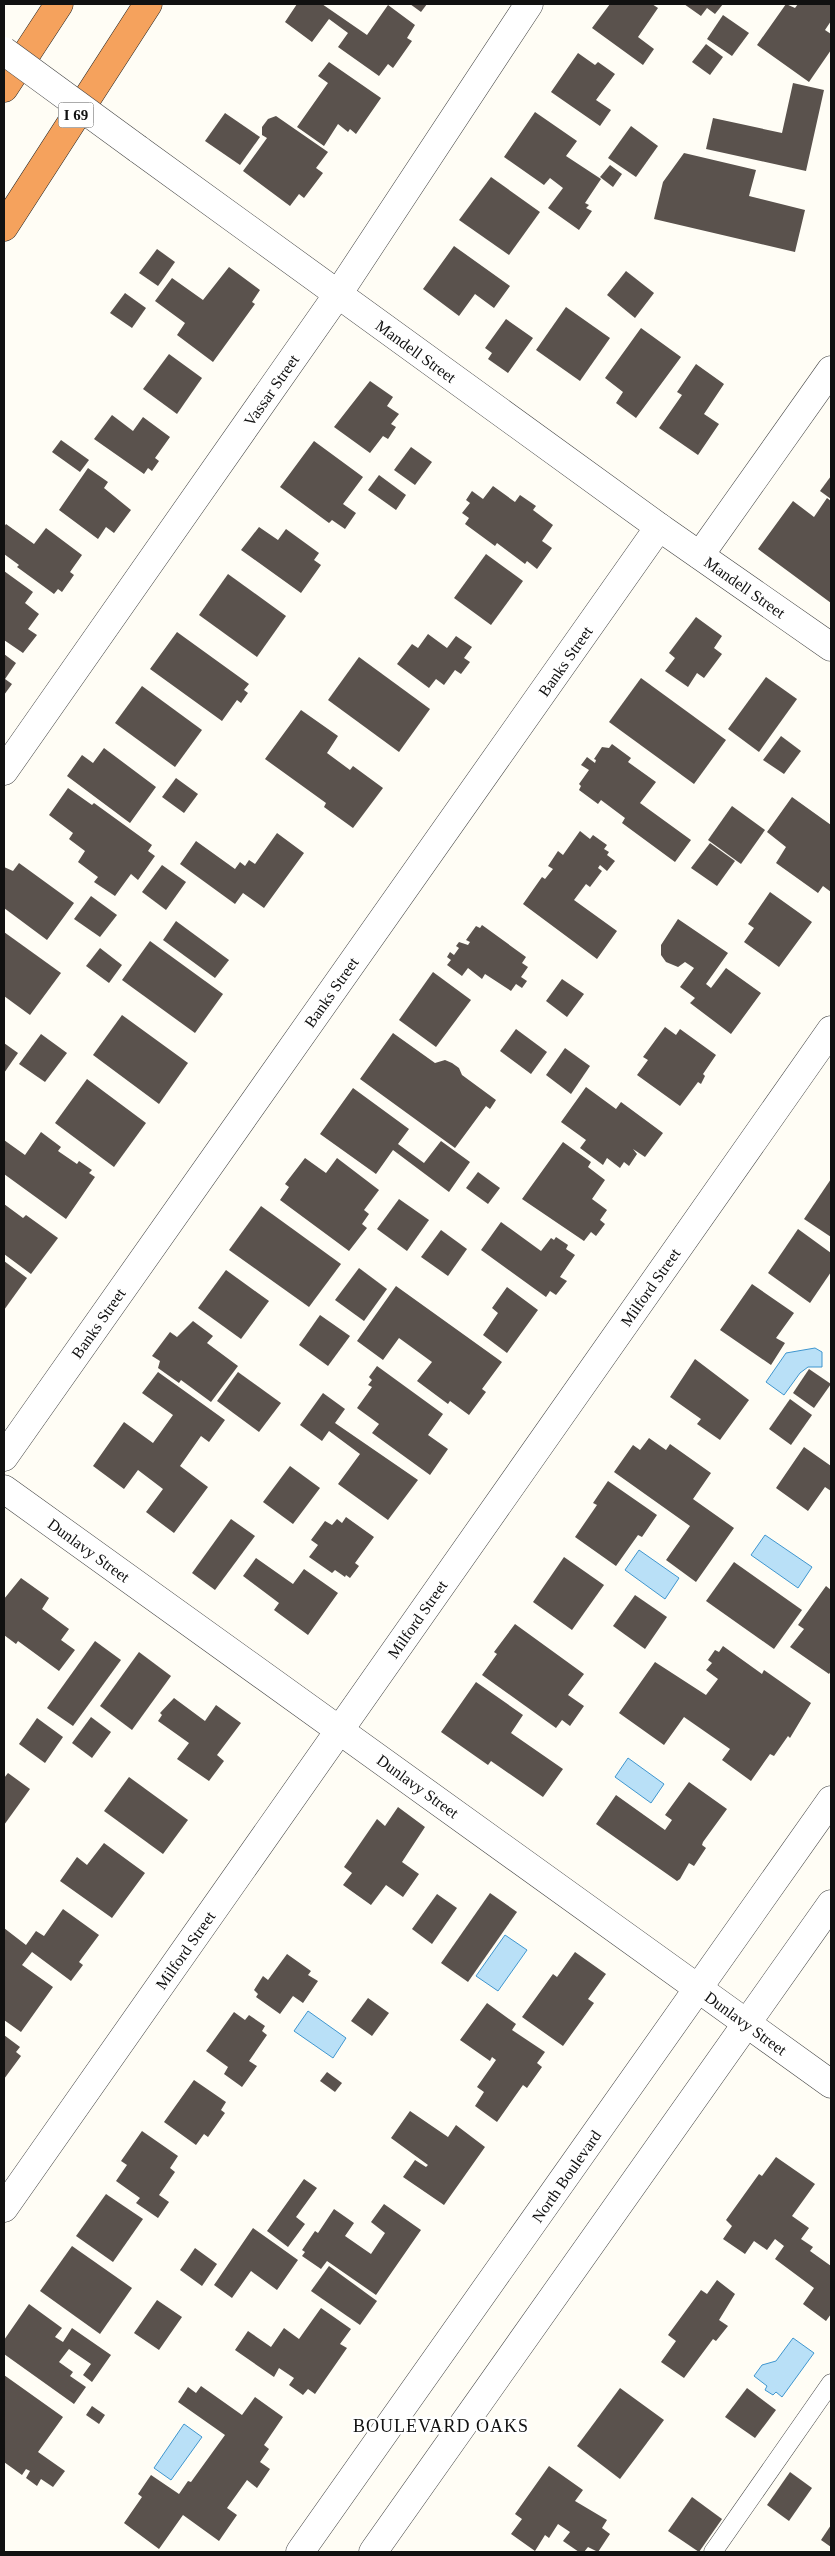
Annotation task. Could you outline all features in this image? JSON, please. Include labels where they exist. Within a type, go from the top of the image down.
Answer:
[{"type":"highway","points":[[4,88],[59,4]]},
{"type":"highway","name":"I 69","points":[[4,227],[148,4]]},
{"type":"street","name":"Vassar Street","points":[[4,771],[338,294],[529,4]]},
{"type":"street","name":"Mandell Street","points":[[4,51],[659,527],[831,647]]},
{"type":"street","points":[[700,555],[831,370]]},
{"type":"street","name":"Banks Street","points":[[4,1457],[659,527]]},
{"type":"street","name":"Milford Street","points":[[4,2208],[831,1030]]},
{"type":"street","name":"Dunlavy Street","points":[[4,1489],[831,2084]]},
{"type":"street","name":"North Boulevard","points":[[300,2552],[831,1800]]},
{"type":"street","points":[[373,2552],[831,1904]]},
{"type":"lane","points":[[713,2552],[831,2383]]},
{"type":"water","points":[[815,1348],[822,1352],[822,1367],[808,1367],[800,1373],[784,1395],[766,1382],[786,1353]]},
{"type":"water","points":[[765,1535],[812,1567],[798,1588],[751,1555]]},
{"type":"water","points":[[639,1550],[679,1578],[665,1599],[625,1570]]},
{"type":"water","points":[[628,1758],[664,1784],[651,1803],[615,1777]]},
{"type":"water","points":[[505,1935],[527,1950],[498,1991],[476,1976]]},
{"type":"water","points":[[308,2011],[346,2038],[333,2058],[294,2031]]},
{"type":"water","points":[[793,2338],[814,2353],[782,2397],[776,2392],[773,2395],[765,2390],[767,2386],[754,2376],[762,2365],[776,2361]]},
{"type":"water","points":[[184,2424],[202,2437],[171,2480],[154,2468]]},
{"type":"building","points":[[297,4],[322,4],[367,35],[388,5],[415,25],[407,38],[412,41],[393,68],[388,64],[379,76],[338,47],[348,33],[329,19],[312,42],[285,22]]},
{"type":"building","points":[[410,4],[427,4],[421,12]]},
{"type":"building","points":[[610,4],[652,4],[658,8],[638,37],[654,49],[643,65],[592,28]]},
{"type":"building","points":[[684,4],[723,4],[715,14],[707,8],[701,16]]},
{"type":"building","points":[[786,4],[795,8],[798,4],[831,4],[831,21],[825,30],[831,34],[831,50],[809,82],[757,45]]},
{"type":"building","points":[[723,15],[749,33],[732,56],[707,39]]},
{"type":"building","points":[[706,44],[723,57],[710,75],[692,62]]},
{"type":"building","points":[[578,53],[595,65],[598,62],[615,74],[596,100],[611,110],[600,126],[551,92]]},
{"type":"building","points":[[329,62],[381,98],[356,134],[350,129],[348,132],[338,124],[324,146],[297,127],[328,83],[318,76]]},
{"type":"building","points":[[793,83],[824,90],[806,171],[706,149],[713,118],[782,133]]},
{"type":"building","points":[[535,112],[577,141],[566,156],[601,179],[585,203],[589,205],[586,208],[592,211],[579,230],[548,208],[563,188],[550,178],[544,185],[504,157]]},
{"type":"building","points":[[225,113],[260,137],[240,165],[205,141]]},
{"type":"building","points":[[276,116],[328,152],[316,168],[323,173],[304,198],[299,194],[290,206],[243,171],[267,138],[262,135],[262,127],[268,119]]},
{"type":"building","points":[[631,126],[658,146],[636,177],[608,158]]},
{"type":"building","points":[[684,153],[756,170],[749,196],[805,210],[795,252],[654,219],[663,182]]},
{"type":"building","points":[[610,165],[622,174],[613,187],[600,177]]},
{"type":"building","points":[[491,177],[540,212],[509,255],[459,220]]},
{"type":"building","points":[[454,246],[510,286],[494,308],[475,294],[459,316],[423,289]]},
{"type":"building","points":[[157,249],[175,262],[158,286],[139,273]]},
{"type":"building","points":[[229,267],[260,290],[252,302],[255,304],[213,362],[177,335],[185,323],[155,301],[172,278],[203,300]]},
{"type":"building","points":[[626,271],[654,293],[635,318],[607,295]]},
{"type":"building","points":[[125,293],[146,308],[132,328],[110,313]]},
{"type":"building","points":[[566,307],[610,338],[580,381],[536,350]]},
{"type":"building","points":[[506,319],[533,338],[508,373],[488,359],[492,353],[485,348]]},
{"type":"building","points":[[641,328],[681,357],[636,418],[616,403],[623,392],[605,378]]},
{"type":"building","points":[[169,354],[202,378],[177,414],[143,389]]},
{"type":"building","points":[[696,364],[724,384],[704,414],[719,424],[698,455],[659,428],[682,395],[677,392]]},
{"type":"building","points":[[370,381],[393,397],[387,406],[399,414],[391,424],[396,427],[388,439],[383,436],[370,453],[334,427]]},
{"type":"building","points":[[112,415],[133,431],[143,417],[170,437],[155,458],[159,461],[152,471],[148,468],[144,474],[94,439]]},
{"type":"building","points":[[61,440],[89,460],[80,472],[52,452]]},
{"type":"building","points":[[314,441],[363,477],[343,504],[356,513],[345,529],[332,520],[329,523],[280,487]]},
{"type":"building","points":[[411,447],[432,462],[415,485],[394,470]]},
{"type":"building","points":[[88,468],[108,482],[104,488],[131,510],[114,533],[106,527],[98,539],[59,510]]},
{"type":"building","points":[[379,475],[406,495],[396,510],[368,490]]},
{"type":"building","points":[[831,476],[831,499],[820,491]]},
{"type":"building","points":[[493,486],[515,502],[520,495],[536,506],[533,510],[553,525],[542,541],[552,548],[537,569],[527,561],[525,564],[497,543],[495,546],[465,524],[469,518],[462,513],[470,503],[466,500],[472,491],[483,499]]},
{"type":"building","points":[[827,498],[831,501],[831,603],[758,549],[793,501],[814,517]]},
{"type":"building","points":[[6,524],[34,544],[46,528],[82,555],[70,572],[74,575],[62,592],[58,589],[54,594],[17,567],[19,565],[4,554],[4,527]]},
{"type":"building","points":[[259,527],[278,540],[286,529],[319,553],[314,560],[321,565],[301,593],[241,550]]},
{"type":"building","points":[[486,554],[523,581],[491,625],[454,598]]},
{"type":"building","points":[[4,571],[33,592],[25,603],[39,614],[28,629],[37,635],[23,653],[4,640]]},
{"type":"building","points":[[228,574],[286,616],[257,657],[199,615]]},
{"type":"building","points":[[696,617],[722,636],[714,648],[722,654],[704,678],[697,673],[688,687],[665,671],[675,658],[669,653]]},
{"type":"building","points":[[177,632],[249,684],[244,690],[248,693],[241,703],[237,700],[222,721],[150,669]]},
{"type":"building","points":[[428,634],[447,648],[456,636],[472,647],[464,658],[470,662],[461,674],[455,670],[444,685],[436,679],[429,688],[397,664],[412,644],[418,648]]},
{"type":"building","points":[[4,654],[16,663],[5,679],[12,684],[4,695]]},
{"type":"building","points":[[359,657],[430,709],[399,752],[328,700]]},
{"type":"building","points":[[766,677],[797,699],[759,752],[728,729]]},
{"type":"building","points":[[641,678],[726,740],[694,784],[609,722]]},
{"type":"building","points":[[142,686],[202,730],[175,767],[115,723]]},
{"type":"building","points":[[301,710],[338,736],[327,753],[350,770],[353,766],[383,788],[353,828],[324,807],[326,803],[265,759]]},
{"type":"building","points":[[781,736],[801,751],[784,774],[763,760]]},
{"type":"building","points":[[612,744],[631,758],[628,762],[656,782],[640,803],[691,840],[675,862],[622,823],[625,818],[601,800],[598,804],[579,790],[581,786],[579,784],[589,770],[581,765],[587,757],[595,763],[596,760],[594,759],[602,747],[609,748]]},
{"type":"building","points":[[104,748],[156,787],[130,823],[67,776],[82,755],[93,763]]},
{"type":"building","points":[[176,778],[198,794],[184,813],[162,797]]},
{"type":"building","points":[[68,788],[92,805],[94,803],[152,845],[148,851],[155,856],[138,880],[131,874],[115,896],[94,882],[98,877],[78,862],[85,851],[69,839],[73,833],[49,815]]},
{"type":"building","points":[[792,797],[831,825],[831,892],[823,886],[818,893],[776,863],[786,847],[767,832]]},
{"type":"building","points":[[732,806],[765,830],[741,864],[708,840]]},
{"type":"building","points":[[580,831],[590,839],[593,835],[607,845],[604,849],[609,852],[607,855],[615,861],[607,871],[600,865],[598,868],[602,871],[590,887],[586,884],[574,900],[617,931],[597,959],[523,904],[542,877],[545,879],[553,869],[548,866],[558,851],[563,855]]},
{"type":"building","points":[[277,833],[304,853],[264,908],[243,893],[235,904],[180,864],[196,841],[235,869],[240,862],[245,866],[249,860],[255,864]]},
{"type":"building","points":[[710,843],[735,861],[717,886],[691,868]]},
{"type":"building","points":[[19,863],[74,903],[47,940],[4,908],[4,867],[13,871]]},
{"type":"building","points":[[162,865],[186,882],[166,910],[142,892]]},
{"type":"building","points":[[770,892],[812,922],[779,967],[744,942],[754,928],[748,924]]},
{"type":"building","points":[[91,896],[117,915],[100,937],[74,919]]},
{"type":"building","points":[[678,919],[728,953],[706,984],[711,988],[726,968],[761,993],[731,1034],[690,1003],[695,998],[680,987],[694,968],[685,962],[678,967],[666,962],[661,955],[661,945]]},
{"type":"building","points":[[176,921],[229,960],[215,978],[163,940]]},
{"type":"building","points":[[482,925],[526,957],[522,963],[528,967],[521,977],[527,981],[522,988],[516,984],[511,991],[485,974],[482,979],[468,968],[462,976],[447,965],[451,960],[447,957],[450,952],[454,955],[459,948],[456,946],[459,942],[468,945],[470,942],[466,940],[476,926],[480,928]]},
{"type":"building","points":[[4,932],[61,973],[30,1015],[4,996]]},
{"type":"building","points":[[150,941],[223,994],[195,1033],[122,980]]},
{"type":"building","points":[[100,948],[122,965],[109,983],[86,966]]},
{"type":"building","points":[[433,972],[471,1000],[436,1047],[399,1020]]},
{"type":"building","points":[[562,979],[584,994],[567,1017],[546,1001]]},
{"type":"building","points":[[122,1015],[188,1063],[159,1104],[93,1055]]},
{"type":"building","points":[[665,1027],[676,1035],[680,1029],[716,1055],[703,1074],[705,1076],[701,1084],[698,1082],[680,1106],[637,1075],[648,1060],[643,1057]]},
{"type":"building","points":[[516,1029],[547,1052],[531,1074],[500,1051]]},
{"type":"building","points":[[393,1033],[435,1063],[445,1060],[452,1063],[459,1068],[462,1075],[496,1100],[490,1109],[486,1106],[455,1148],[360,1079]]},
{"type":"building","points":[[41,1034],[67,1053],[45,1082],[19,1064]]},
{"type":"building","points":[[4,1043],[18,1053],[4,1073]]},
{"type":"building","points":[[565,1048],[590,1066],[571,1094],[546,1075]]},
{"type":"building","points":[[87,1079],[146,1123],[114,1167],[55,1123]]},
{"type":"building","points":[[586,1087],[616,1109],[621,1102],[663,1133],[645,1157],[633,1149],[637,1154],[629,1166],[624,1162],[620,1168],[607,1158],[603,1165],[580,1148],[586,1140],[561,1122]]},
{"type":"building","points":[[353,1088],[409,1129],[398,1144],[424,1163],[441,1141],[470,1162],[449,1192],[393,1150],[376,1174],[320,1134]]},
{"type":"building","points":[[41,1132],[61,1147],[58,1151],[77,1164],[79,1161],[92,1170],[89,1173],[95,1177],[66,1219],[4,1174],[4,1140],[25,1155]]},
{"type":"building","points":[[563,1142],[591,1162],[588,1167],[605,1180],[592,1199],[607,1210],[600,1220],[605,1224],[596,1236],[591,1232],[584,1241],[522,1199]]},
{"type":"building","points":[[305,1158],[326,1173],[337,1158],[379,1190],[364,1210],[369,1214],[362,1224],[367,1228],[349,1251],[280,1200],[289,1187],[285,1184]]},
{"type":"building","points":[[478,1172],[500,1188],[488,1204],[466,1188]]},
{"type":"building","points":[[831,1179],[831,1237],[804,1219]]},
{"type":"building","points":[[399,1199],[429,1220],[407,1251],[377,1229]]},
{"type":"building","points":[[4,1204],[23,1218],[26,1215],[58,1238],[31,1274],[4,1254]]},
{"type":"building","points":[[261,1206],[341,1264],[309,1307],[229,1250]]},
{"type":"building","points":[[501,1222],[541,1251],[551,1238],[554,1240],[556,1237],[568,1245],[566,1249],[575,1255],[560,1277],[567,1281],[556,1295],[550,1291],[546,1297],[481,1250]]},
{"type":"building","points":[[798,1229],[831,1253],[831,1272],[810,1303],[768,1273]]},
{"type":"building","points":[[441,1230],[467,1249],[448,1276],[421,1257]]},
{"type":"building","points":[[4,1261],[27,1278],[4,1310]]},
{"type":"building","points":[[359,1268],[387,1289],[364,1321],[335,1300]]},
{"type":"building","points":[[226,1270],[269,1301],[241,1339],[198,1308]]},
{"type":"building","points":[[752,1284],[794,1313],[776,1338],[785,1343],[771,1365],[720,1330]]},
{"type":"building","points":[[396,1286],[502,1362],[482,1389],[486,1392],[469,1415],[450,1401],[448,1404],[417,1381],[432,1362],[399,1338],[383,1360],[357,1341]]},
{"type":"building","points":[[507,1287],[538,1310],[507,1353],[483,1335],[498,1313],[492,1308]]},
{"type":"building","points":[[320,1315],[350,1336],[328,1366],[299,1345]]},
{"type":"building","points":[[193,1321],[213,1336],[207,1343],[238,1366],[211,1402],[181,1380],[179,1383],[158,1368],[160,1361],[152,1356],[170,1332],[177,1337]]},
{"type":"building","points":[[695,1359],[749,1400],[720,1440],[697,1424],[701,1419],[670,1397]]},
{"type":"building","points":[[377,1366],[443,1414],[428,1435],[448,1449],[430,1475],[372,1433],[379,1424],[357,1408],[372,1387],[368,1385],[372,1380],[369,1377]]},
{"type":"building","points":[[809,1369],[831,1384],[814,1408],[793,1393]]},
{"type":"building","points":[[158,1372],[225,1420],[209,1442],[201,1436],[180,1466],[208,1487],[174,1533],[146,1512],[163,1489],[138,1470],[124,1489],[93,1466],[124,1422],[153,1443],[173,1415],[142,1393]]},
{"type":"building","points":[[238,1372],[281,1403],[259,1432],[217,1401]]},
{"type":"building","points":[[323,1393],[345,1409],[335,1423],[418,1480],[388,1520],[338,1484],[360,1454],[329,1431],[322,1441],[300,1425]]},
{"type":"building","points":[[790,1399],[812,1415],[791,1445],[769,1429]]},
{"type":"building","points":[[649,1438],[666,1450],[670,1444],[711,1473],[693,1499],[734,1528],[696,1582],[666,1560],[690,1526],[614,1472],[633,1445],[640,1450]]},
{"type":"building","points":[[804,1447],[831,1466],[831,1491],[825,1487],[808,1511],[776,1488]]},
{"type":"building","points":[[290,1466],[320,1488],[293,1524],[263,1502]]},
{"type":"building","points":[[608,1481],[657,1515],[642,1537],[638,1535],[616,1566],[575,1537],[597,1505],[593,1503]]},
{"type":"building","points":[[346,1517],[374,1537],[355,1563],[359,1566],[350,1578],[335,1570],[332,1573],[309,1557],[318,1545],[311,1540],[325,1521],[332,1525],[337,1519],[342,1523]]},
{"type":"building","points":[[231,1519],[255,1536],[215,1590],[192,1573]]},
{"type":"building","points":[[564,1557],[604,1585],[572,1630],[533,1602]]},
{"type":"building","points":[[256,1558],[293,1584],[304,1569],[338,1593],[308,1635],[274,1610],[279,1603],[243,1576]]},
{"type":"building","points":[[734,1562],[802,1610],[774,1649],[706,1601]]},
{"type":"building","points":[[21,1578],[49,1598],[42,1609],[69,1629],[61,1640],[75,1650],[59,1671],[18,1641],[16,1644],[4,1635],[4,1599]]},
{"type":"building","points":[[826,1586],[831,1590],[831,1671],[829,1674],[790,1647],[804,1629],[798,1625]]},
{"type":"building","points":[[635,1595],[667,1617],[645,1649],[613,1626]]},
{"type":"building","points":[[515,1624],[584,1674],[568,1695],[584,1706],[570,1726],[562,1720],[556,1728],[482,1675],[497,1654],[494,1652]]},
{"type":"building","points":[[95,1641],[121,1660],[73,1726],[47,1708]]},
{"type":"building","points":[[723,1646],[762,1674],[764,1670],[811,1703],[790,1738],[788,1736],[774,1756],[770,1754],[751,1781],[722,1760],[730,1749],[684,1717],[664,1745],[619,1713],[655,1662],[706,1695],[718,1679],[706,1670],[712,1663],[708,1660],[715,1650],[719,1652]]},
{"type":"building","points":[[139,1652],[171,1676],[132,1730],[100,1706]]},
{"type":"building","points":[[476,1682],[523,1715],[511,1733],[563,1769],[543,1797],[491,1761],[488,1765],[441,1732]]},
{"type":"building","points":[[174,1698],[205,1721],[216,1705],[241,1723],[217,1755],[224,1761],[209,1781],[177,1759],[189,1743],[158,1721],[162,1715],[160,1713]]},
{"type":"building","points":[[91,1717],[111,1732],[92,1758],[72,1743]]},
{"type":"building","points":[[37,1718],[63,1737],[45,1763],[19,1744]]},
{"type":"building","points":[[8,1773],[30,1789],[4,1825],[4,1778]]},
{"type":"building","points":[[129,1777],[188,1820],[163,1854],[104,1811]]},
{"type":"building","points":[[689,1782],[727,1809],[703,1842],[702,1845],[706,1848],[694,1866],[689,1863],[677,1881],[596,1824],[616,1795],[665,1830],[672,1820],[665,1815]]},
{"type":"building","points":[[398,1807],[425,1827],[402,1862],[419,1874],[403,1897],[386,1885],[371,1905],[343,1885],[352,1873],[344,1867],[377,1819],[385,1826]]},
{"type":"building","points":[[104,1843],[145,1873],[112,1918],[60,1881],[77,1857],[87,1865]]},
{"type":"building","points":[[490,1893],[517,1912],[468,1982],[441,1963]]},
{"type":"building","points":[[437,1894],[457,1908],[432,1944],[412,1929]]},
{"type":"building","points":[[63,1909],[99,1935],[79,1962],[83,1965],[71,1981],[32,1952],[22,1965],[53,1987],[21,2032],[4,2020],[4,1928],[26,1945],[36,1931],[44,1936]]},
{"type":"building","points":[[575,1952],[606,1974],[588,1999],[594,2003],[563,2046],[522,2017],[553,1974],[557,1977]]},
{"type":"building","points":[[287,1954],[311,1971],[308,1975],[318,1981],[303,2003],[293,1996],[280,2014],[256,1997],[258,1994],[254,1990],[263,1976],[268,1980]]},
{"type":"building","points":[[368,1998],[389,2013],[372,2036],[351,2021]]},
{"type":"building","points":[[487,2003],[516,2024],[512,2030],[545,2052],[537,2063],[542,2067],[527,2088],[523,2085],[497,2122],[475,2106],[484,2092],[477,2087],[496,2060],[492,2057],[490,2061],[460,2040]]},
{"type":"building","points":[[234,2012],[245,2020],[249,2015],[265,2026],[262,2031],[267,2035],[249,2061],[257,2066],[242,2087],[224,2074],[228,2067],[206,2051]]},
{"type":"building","points":[[4,2035],[20,2047],[16,2052],[21,2056],[4,2079]]},
{"type":"building","points":[[327,2072],[342,2083],[335,2092],[320,2081]]},
{"type":"building","points":[[194,2080],[226,2102],[221,2110],[225,2113],[208,2137],[204,2134],[196,2145],[164,2122]]},
{"type":"building","points":[[410,2111],[448,2137],[456,2125],[485,2147],[444,2205],[403,2177],[415,2160],[426,2167],[428,2165],[391,2138]]},
{"type":"building","points":[[142,2131],[178,2156],[170,2168],[175,2172],[159,2195],[169,2202],[158,2218],[136,2203],[140,2198],[116,2181],[127,2165],[121,2161]]},
{"type":"building","points":[[776,2157],[815,2184],[792,2216],[809,2228],[801,2239],[813,2247],[810,2251],[831,2266],[831,2314],[826,2321],[803,2304],[814,2288],[775,2259],[784,2246],[775,2239],[767,2250],[754,2241],[745,2254],[723,2239],[732,2226],[726,2220],[759,2174],[762,2176]]},
{"type":"building","points":[[304,2179],[317,2188],[296,2217],[305,2224],[288,2247],[267,2231]]},
{"type":"building","points":[[106,2194],[143,2219],[113,2262],[76,2236]]},
{"type":"building","points":[[384,2204],[421,2230],[376,2295],[327,2261],[321,2269],[302,2256],[305,2252],[302,2250],[315,2231],[318,2233],[334,2209],[354,2223],[345,2236],[371,2254],[385,2233],[371,2222]]},
{"type":"building","points":[[253,2228],[298,2260],[277,2290],[251,2271],[232,2298],[214,2285]]},
{"type":"building","points":[[72,2246],[132,2288],[100,2334],[40,2291]]},
{"type":"building","points":[[195,2248],[217,2264],[202,2286],[180,2270]]},
{"type":"building","points":[[329,2266],[377,2301],[360,2325],[311,2291]]},
{"type":"building","points":[[717,2280],[735,2294],[719,2320],[728,2326],[716,2341],[713,2339],[684,2378],[661,2362],[676,2341],[668,2335],[701,2290],[707,2294]]},
{"type":"building","points":[[157,2300],[182,2317],[159,2350],[134,2333]]},
{"type":"building","points":[[29,2304],[62,2328],[55,2337],[63,2342],[72,2328],[111,2355],[92,2382],[83,2375],[91,2364],[69,2349],[59,2362],[73,2372],[70,2376],[86,2387],[74,2404],[4,2354],[4,2340]]},
{"type":"building","points":[[321,2308],[351,2329],[340,2344],[347,2348],[315,2394],[308,2389],[303,2395],[289,2385],[294,2378],[279,2368],[274,2377],[235,2350],[248,2331],[271,2347],[284,2328],[299,2339]]},
{"type":"building","points":[[4,2375],[63,2417],[38,2452],[65,2471],[53,2487],[41,2479],[37,2486],[26,2478],[30,2471],[26,2469],[22,2475],[4,2462]]},
{"type":"building","points":[[201,2386],[242,2415],[255,2397],[283,2417],[264,2445],[269,2449],[260,2462],[270,2469],[257,2488],[247,2480],[227,2508],[237,2515],[219,2541],[183,2515],[159,2549],[124,2523],[142,2497],[138,2494],[151,2475],[179,2494],[188,2481],[191,2482],[225,2435],[178,2402],[188,2387],[196,2393]]},
{"type":"building","points":[[620,2388],[664,2420],[620,2479],[577,2446]]},
{"type":"building","points":[[747,2388],[776,2410],[755,2438],[725,2417]]},
{"type":"building","points":[[92,2406],[105,2415],[99,2424],[86,2415]]},
{"type":"building","points":[[549,2466],[583,2490],[575,2501],[607,2520],[602,2528],[610,2534],[598,2552],[588,2547],[584,2552],[579,2552],[563,2541],[570,2532],[558,2524],[549,2538],[545,2535],[535,2551],[511,2534],[522,2519],[515,2514]]},
{"type":"building","points":[[790,2472],[812,2488],[789,2521],[767,2505]]},
{"type":"building","points":[[692,2497],[722,2519],[699,2552],[668,2531]]},
{"type":"building","points":[[831,2525],[831,2547],[821,2540]]},
{"type":"district","name":"BOULEVARD OAKS","points":[[441,2426]]}]
